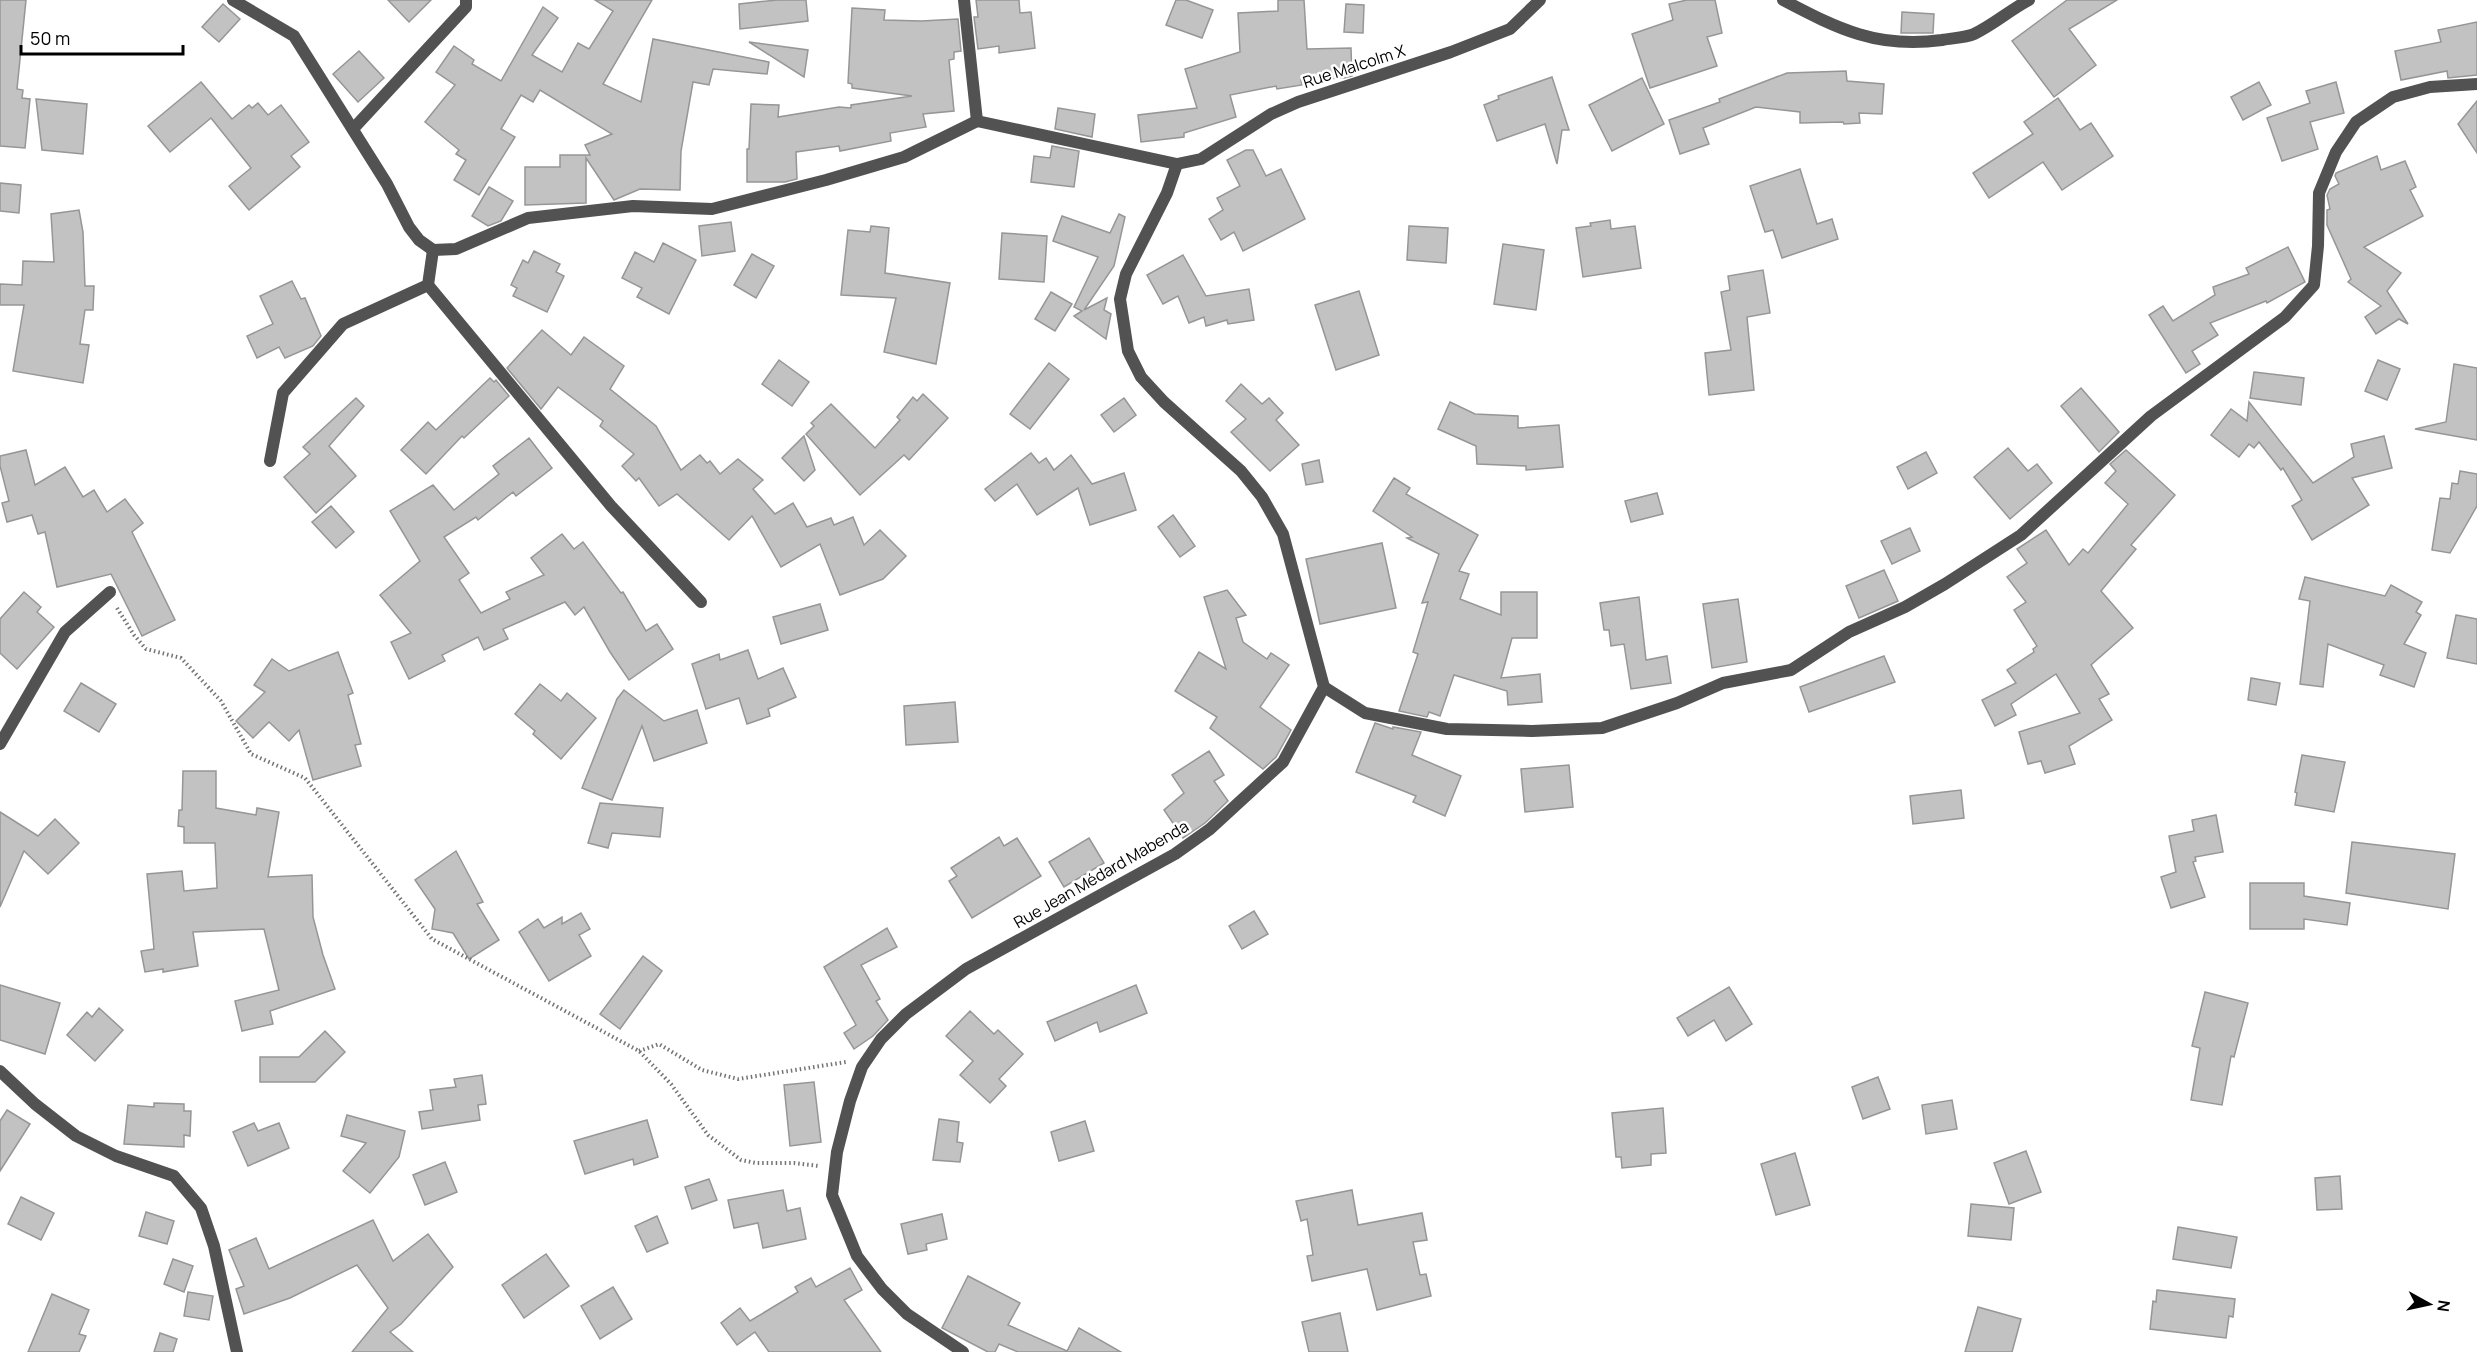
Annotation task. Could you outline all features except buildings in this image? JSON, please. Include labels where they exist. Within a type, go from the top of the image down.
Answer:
[{"type":"street","points":[[233,0],[294,36],[387,184],[409,227],[419,240],[433,250],[456,249],[528,218],[633,206],[712,209],[826,180],[904,157],[976,121],[1177,164],[1167,193],[1126,274],[1120,299],[1128,351],[1141,377],[1164,402],[1241,471],[1262,497],[1283,534],[1324,687],[1365,713],[1447,729],[1532,731],[1602,728],[1677,703],[1724,683],[1791,670],[1849,632],[1905,607],[1945,584],[2020,535],[2151,416],[2285,317],[2313,285],[2318,246],[2319,193],[2336,152],[2356,122],[2393,97],[2430,87],[2477,84]]},
{"type":"street","points":[[353,129],[466,7],[466,0]]},
{"type":"street","points":[[964,0],[976,121]]},
{"type":"street","name":"Rue Malcolm X","points":[[1177,164],[1200,159],[1271,114],[1298,102],[1451,52],[1510,29],[1540,0]]},
{"type":"street","points":[[1783,0],[1844,29],[1878,41],[1896,42],[1931,41],[1973,35],[2030,0]]},
{"type":"street","points":[[433,250],[428,285],[611,506],[701,603]]},
{"type":"street","points":[[270,461],[283,393],[344,324],[428,285]]},
{"type":"street","points":[[0,744],[65,632],[110,592]]},
{"type":"street","name":"Rue Jean Médard Mabenda","points":[[963,1352],[907,1314],[882,1289],[857,1256],[832,1195],[837,1152],[850,1101],[862,1067],[881,1039],[906,1014],[966,969],[1175,854],[1210,830],[1283,762],[1324,687]]},
{"type":"street","points":[[0,1071],[34,1104],[76,1136],[116,1156],[174,1176],[201,1208],[214,1246],[237,1352]]},
{"type":"path","points":[[110,592],[134,635],[146,649],[181,658],[221,701],[251,754],[304,778],[432,939],[639,1051],[671,1084],[708,1135],[741,1160],[825,1167]]},
{"type":"path","points":[[639,1051],[659,1044],[702,1070],[738,1079],[850,1062]]}]
